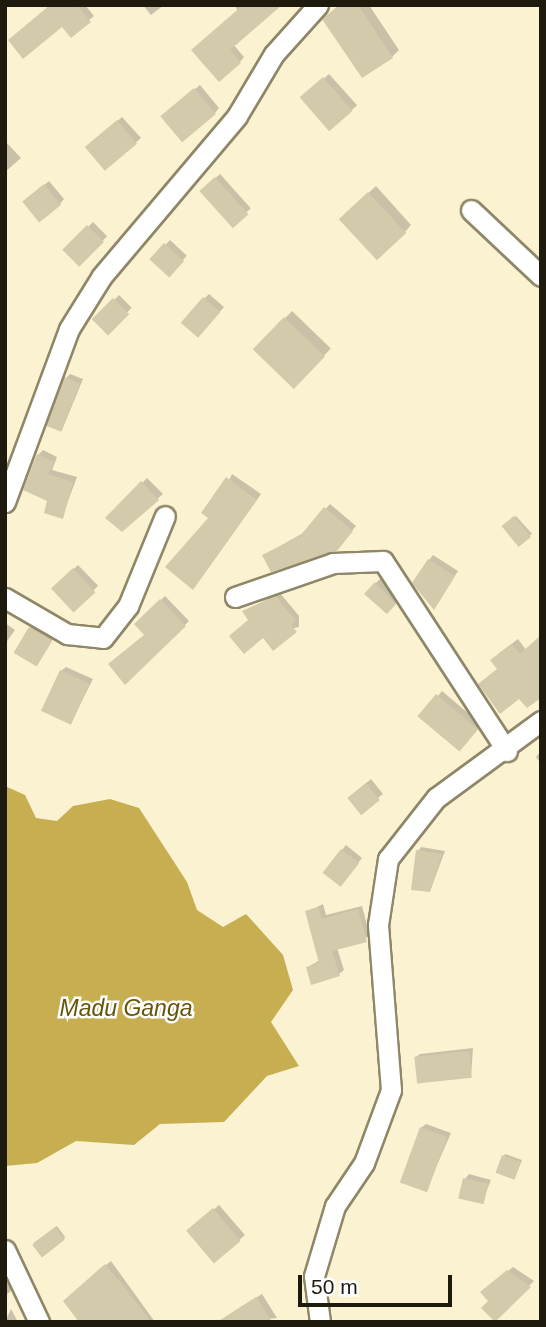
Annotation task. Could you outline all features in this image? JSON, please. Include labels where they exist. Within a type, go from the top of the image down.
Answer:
[{"type":"street","points":[[5,502],[69,329],[95,287],[237,116],[274,54],[318,5]]},
{"type":"street","points":[[471,210],[541,276]]},
{"type":"street","points":[[5,598],[67,634],[103,638],[128,606],[165,516]]},
{"type":"street","points":[[236,597],[333,564],[366,557],[383,561],[507,751]]},
{"type":"street","points":[[320,1322],[314,1276],[332,1218],[364,1163],[391,1090],[378,925],[388,859],[436,798],[507,751],[541,721]]},
{"type":"street","points":[[5,1250],[39,1322]]},
{"type":"water","name":"Madu Ganga","points":[[5,786],[25,795],[36,818],[57,821],[73,806],[110,799],[139,808],[187,882],[197,910],[223,927],[246,914],[283,955],[293,990],[271,1022],[299,1066],[267,1076],[224,1122],[160,1124],[134,1145],[76,1141],[37,1163],[5,1166]]},
{"type":"building","points":[[50,5],[77,5],[91,22],[71,38],[62,27],[23,59],[8,40]]},
{"type":"building","points":[[243,5],[282,5],[230,50],[241,63],[219,82],[191,50]]},
{"type":"building","points":[[340,5],[358,5],[393,58],[362,78],[322,19]]},
{"type":"building","points":[[323,77],[353,111],[329,131],[300,97]]},
{"type":"building","points":[[194,88],[216,114],[182,142],[160,116]]},
{"type":"building","points":[[117,120],[137,144],[105,171],[85,147]]},
{"type":"building","points":[[215,177],[248,214],[233,228],[199,191]]},
{"type":"building","points":[[44,184],[61,205],[39,223],[22,202]]},
{"type":"building","points":[[368,192],[406,233],[377,260],[339,219]]},
{"type":"building","points":[[87,225],[104,242],[79,267],[62,250]]},
{"type":"building","points":[[164,243],[184,261],[169,277],[149,259]]},
{"type":"building","points":[[203,297],[220,312],[198,338],[181,323]]},
{"type":"building","points":[[113,298],[129,314],[108,335],[92,319]]},
{"type":"building","points":[[284,317],[325,357],[294,389],[253,349]]},
{"type":"building","points":[[64,377],[80,383],[61,432],[45,426]]},
{"type":"building","points":[[37,454],[54,462],[48,474],[73,482],[63,519],[44,513],[47,501],[23,490]]},
{"type":"building","points":[[226,477],[257,500],[193,590],[165,567],[208,518],[201,513]]},
{"type":"building","points":[[141,481],[159,500],[122,532],[105,518]]},
{"type":"building","points":[[324,507],[353,531],[337,551],[271,572],[262,555],[300,536]]},
{"type":"building","points":[[514,516],[531,537],[519,547],[502,526]]},
{"type":"building","points":[[428,559],[455,576],[434,610],[412,583]]},
{"type":"building","points":[[73,568],[96,592],[74,613],[51,588]]},
{"type":"building","points":[[375,582],[396,604],[387,614],[364,594]]},
{"type":"building","points":[[276,596],[296,621],[291,625],[297,632],[273,651],[263,638],[244,654],[229,636],[248,620],[242,611]]},
{"type":"building","points":[[160,599],[186,626],[125,685],[108,664],[144,635],[134,624]]},
{"type":"building","points":[[29,627],[52,641],[37,667],[14,653]]},
{"type":"building","points":[[541,635],[541,698],[527,708],[519,699],[500,714],[478,684],[497,669],[490,660],[512,644],[520,654]]},
{"type":"building","points":[[60,670],[90,684],[71,725],[41,711]]},
{"type":"building","points":[[436,694],[478,729],[459,752],[417,716]]},
{"type":"building","points":[[366,783],[380,800],[361,815],[347,798]]},
{"type":"building","points":[[341,849],[359,863],[341,887],[323,873]]},
{"type":"building","points":[[416,850],[442,854],[430,892],[411,890]]},
{"type":"building","points":[[318,907],[322,919],[358,909],[367,942],[332,951],[340,976],[311,985],[306,967],[319,963],[305,911]]},
{"type":"building","points":[[469,1051],[472,1078],[417,1084],[414,1057]]},
{"type":"building","points":[[420,1127],[447,1137],[427,1192],[400,1182]]},
{"type":"building","points":[[502,1155],[521,1162],[514,1180],[496,1173]]},
{"type":"building","points":[[463,1178],[488,1184],[484,1204],[458,1198]]},
{"type":"building","points":[[213,1208],[241,1241],[214,1263],[186,1230]]},
{"type":"building","points":[[55,1227],[65,1240],[42,1257],[32,1245]]},
{"type":"building","points":[[105,1264],[151,1322],[79,1322],[63,1301]]},
{"type":"building","points":[[507,1270],[531,1287],[495,1322],[481,1308],[488,1301],[480,1292]]},
{"type":"building","points":[[256,1297],[272,1322],[217,1322]]}]
